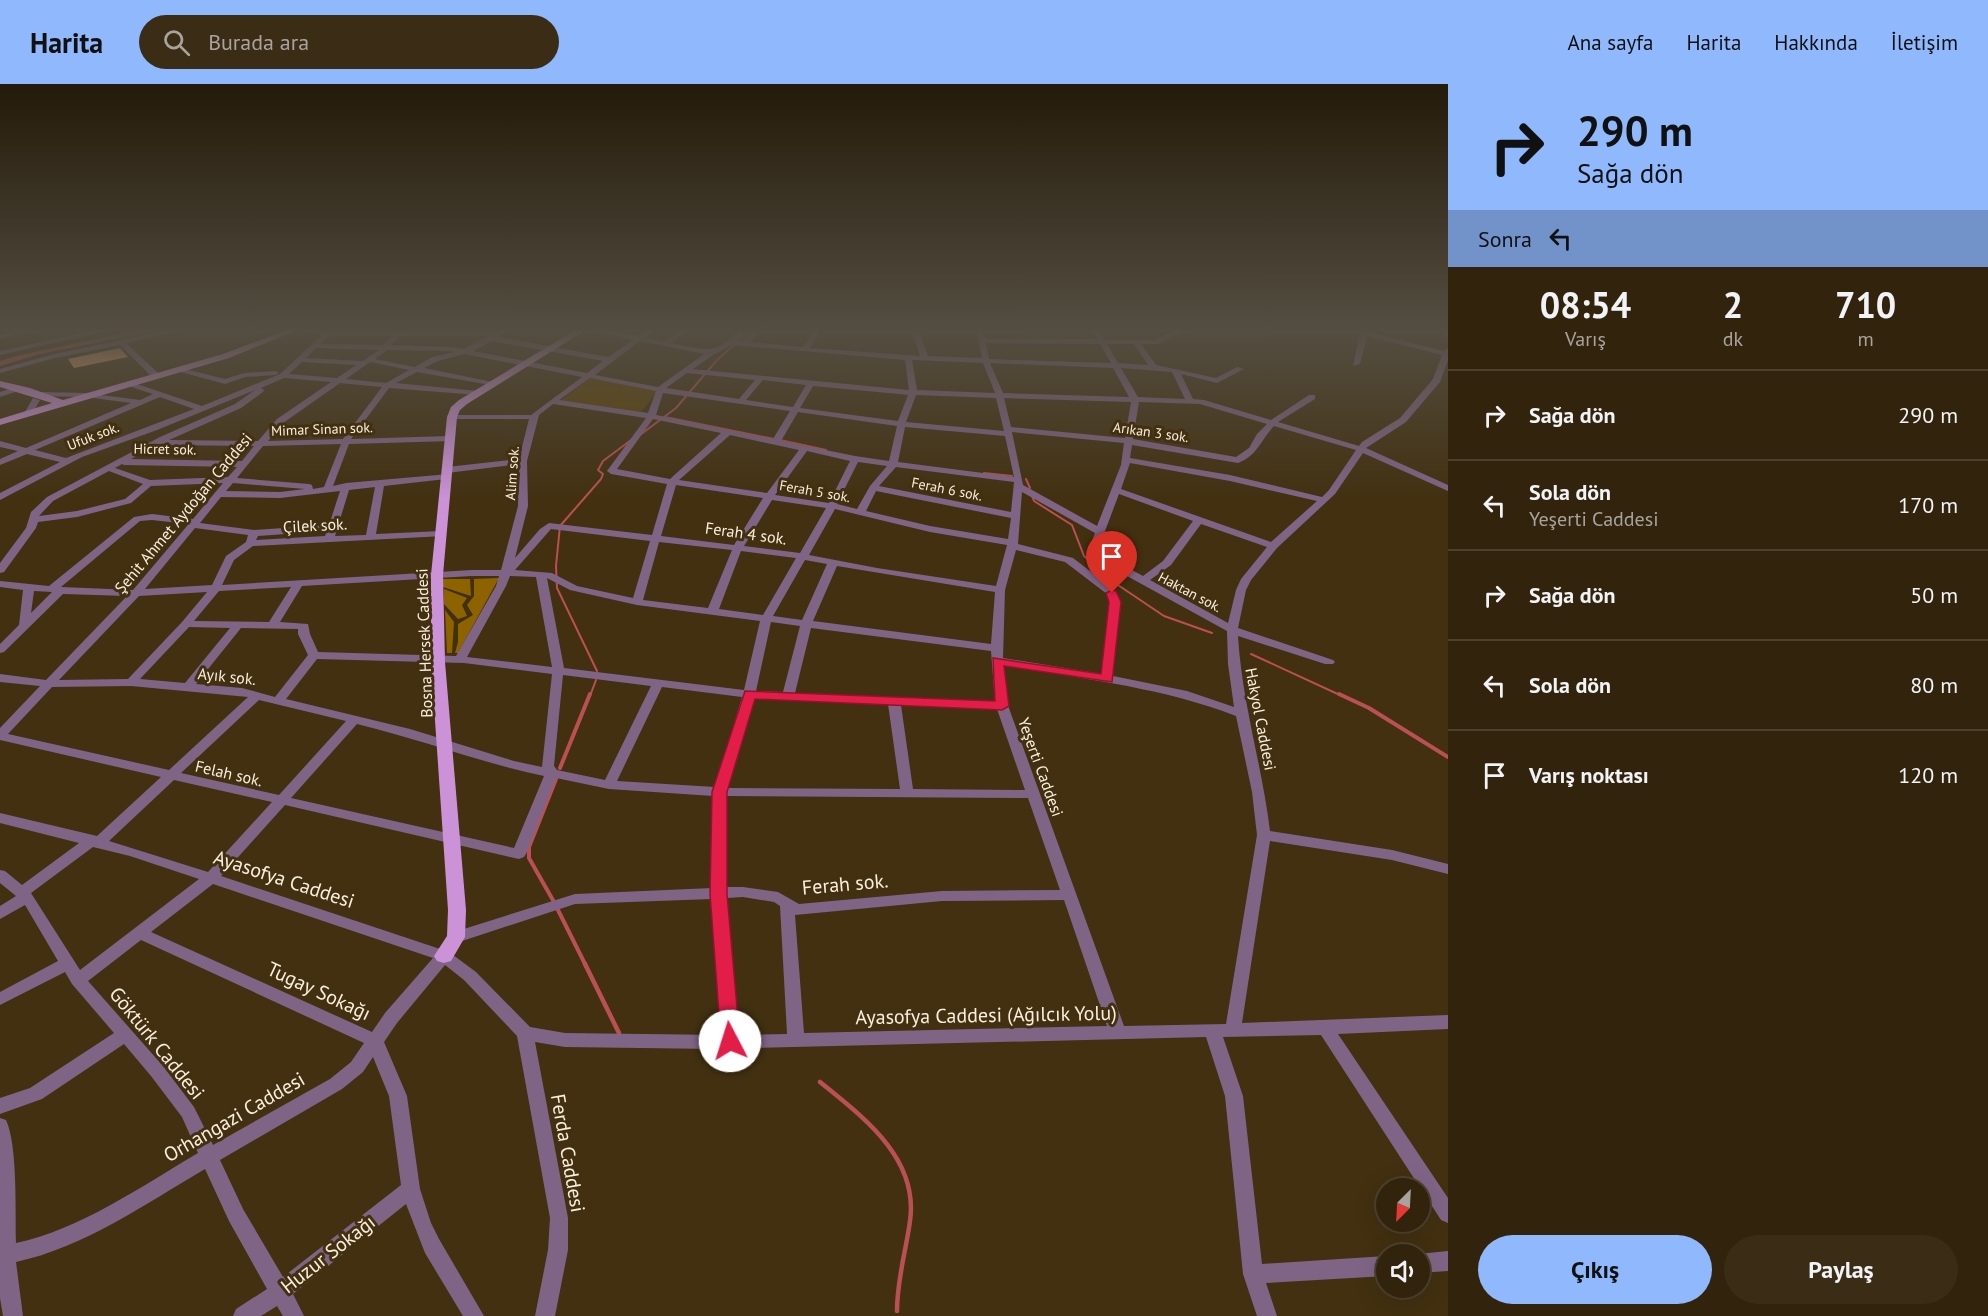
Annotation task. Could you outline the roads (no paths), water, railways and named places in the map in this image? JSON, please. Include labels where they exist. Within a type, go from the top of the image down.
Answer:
[{"type":"main road","points":[[4,385],[60,402]]},
{"type":"main road","points":[[0,422],[117,385]]},
{"type":"main road","points":[[452,417],[458,406],[491,385]]},
{"type":"main road","points":[[37,397],[48,406]]},
{"type":"main road","name":"Bosna Hersek Caddesi","points":[[452,417],[437,575],[438,659],[457,910],[456,937]]},
{"type":"main road","points":[[444,956],[456,937]]},
{"type":"street","points":[[137,385],[200,408]]},
{"type":"street","name":"Ufuk sok.","points":[[0,497],[66,461],[256,385]]},
{"type":"street","points":[[0,570],[36,512],[50,499],[124,462],[158,442],[238,406],[270,385]]},
{"type":"street","name":"Şehit Ahmet Aydoğan Caddesi","points":[[0,736],[136,593],[260,444],[291,413],[330,385]]},
{"type":"street","points":[[328,488],[346,441],[387,385]]},
{"type":"street","points":[[393,385],[478,393]]},
{"type":"street","points":[[452,417],[534,417],[575,385]]},
{"type":"street","name":"Arıkan 3 sok.","points":[[648,385],[688,395],[901,424],[1127,441],[1238,460],[1253,450],[1260,436],[1274,422]]},
{"type":"street","points":[[651,416],[661,388],[664,385]]},
{"type":"street","points":[[741,402],[755,385]]},
{"type":"street","points":[[776,442],[809,385]]},
{"type":"street","points":[[829,385],[913,392],[999,393],[1201,402],[1361,449],[1448,488]]},
{"type":"street","points":[[860,513],[873,488],[893,465],[901,424],[913,392],[912,385]]},
{"type":"street","name":"Yeşerti Caddesi","points":[[996,385],[1019,483],[1012,544],[1000,590],[996,648],[1002,706],[1119,1033]]},
{"type":"street","points":[[1127,385],[1135,400]]},
{"type":"street","points":[[1182,385],[1190,402]]},
{"type":"street","name":"Hakyol Caddesi","points":[[1233,1030],[1264,835],[1252,755],[1242,714],[1234,664],[1232,630],[1237,604],[1246,579],[1273,546],[1324,500],[1361,449],[1403,420],[1432,385]]},
{"type":"street","points":[[0,395],[15,389]]},
{"type":"street","points":[[0,462],[160,394]]},
{"type":"street","points":[[29,412],[37,397],[86,395],[140,402]]},
{"type":"street","points":[[1274,422],[1312,396]]},
{"type":"street","name":"Haktan sok.","points":[[1135,400],[1127,441],[1126,460],[1094,548],[1111,563],[1232,630],[1329,662]]},
{"type":"street","points":[[553,402],[651,416],[855,459],[1019,483],[1100,532]]},
{"type":"street","name":"Ferah 5 sok.","points":[[651,416],[611,471],[832,506],[930,529],[1012,544],[1069,560],[1112,593],[1115,602],[1107,679]]},
{"type":"street","name":"Alim sok.","points":[[506,572],[523,506],[523,461],[534,417]]},
{"type":"street","points":[[637,603],[672,482],[728,432]]},
{"type":"street","name":"Mimar Sinan sok.","points":[[158,442],[260,444],[450,439]]},
{"type":"street","points":[[0,444],[66,461]]},
{"type":"street","points":[[712,612],[738,547],[769,497],[805,448]]},
{"type":"street","points":[[730,1041],[718,894],[720,792],[749,694],[766,619],[832,506],[855,459]]},
{"type":"street","points":[[1126,460],[1230,478],[1324,500]]},
{"type":"street","points":[[217,494],[280,495],[380,483],[523,461]]},
{"type":"street","name":"Hicret sok.","points":[[124,462],[243,464]]},
{"type":"street","points":[[110,469],[149,483],[229,480],[297,484],[316,489]]},
{"type":"street","points":[[33,520],[77,514],[128,501],[149,483]]},
{"type":"street","points":[[369,538],[380,483]]},
{"type":"street","points":[[329,540],[346,486]]},
{"type":"street","name":"Ferah 6 sok.","points":[[873,488],[1016,516]]},
{"type":"street","points":[[1116,490],[1273,546]]},
{"type":"street","points":[[0,650],[57,590],[137,519],[152,517],[254,533],[333,528]]},
{"type":"street","points":[[1143,581],[1167,563],[1199,520]]},
{"type":"street","name":"Ferah 4 sok.","points":[[506,572],[521,561],[529,545],[549,526],[738,547],[1000,590]]},
{"type":"street","points":[[131,682],[186,624],[215,589],[230,558],[250,543],[254,533]]},
{"type":"street","name":"Çilek sok.","points":[[250,543],[441,534]]},
{"type":"street","points":[[788,696],[806,624],[833,563]]},
{"type":"street","points":[[460,660],[501,586],[506,572]]},
{"type":"street","points":[[0,584],[57,590],[136,593],[506,572],[552,576],[574,588],[637,603],[996,648]]},
{"type":"street","points":[[541,575],[558,670],[548,766],[552,773]]},
{"type":"street","points":[[273,625],[298,584]]},
{"type":"street","points":[[24,627],[29,587]]},
{"type":"street","points":[[186,624],[304,626],[304,634],[314,655]]},
{"type":"street","points":[[187,688],[239,624]]},
{"type":"street","points":[[314,655],[460,660],[749,694],[1002,706]]},
{"type":"street","points":[[279,700],[314,655]]},
{"type":"street","points":[[997,661],[1183,694],[1242,714]]},
{"type":"street","name":"Ayık sok.","points":[[0,678],[50,684],[131,682],[257,695],[406,732],[512,765],[609,785],[720,792],[1034,794]]},
{"type":"street","points":[[609,785],[658,683]]},
{"type":"street","points":[[0,913],[96,841],[257,695]]},
{"type":"street","points":[[894,701],[907,792]]},
{"type":"street","points":[[78,980],[212,877],[354,720]]},
{"type":"street","name":"Felah sok.","points":[[0,736],[167,776],[519,854],[552,773]]},
{"type":"street","name":"Ayasofya Caddesi","points":[[0,818],[96,841],[212,877],[444,956],[470,976],[525,1033]]},
{"type":"street","points":[[1264,835],[1392,855],[1448,869]]},
{"type":"street","name":"Göktürk Caddesi","points":[[0,875],[25,894],[78,980],[158,1071],[183,1105],[236,1215],[294,1316]]},
{"type":"street","name":"Ferah sok.","points":[[456,937],[574,899],[743,892],[778,897],[796,910],[942,896],[1070,895]]},
{"type":"street","points":[[787,903],[796,1040]]},
{"type":"street","name":"Tugay Sokağı","points":[[140,933],[375,1041],[398,1096],[411,1189],[432,1246],[474,1316]]},
{"type":"street","name":"Orhangazi Caddesi","points":[[2,1256],[42,1247],[78,1232],[336,1084],[357,1067],[391,1018],[444,956]]},
{"type":"street","points":[[0,999],[67,964]]},
{"type":"street","name":"Ayasofya Caddesi (Ağılcık Yolu)","points":[[525,1033],[565,1041],[730,1041],[1325,1028],[1448,1023]]},
{"type":"street","points":[[1325,1028],[1448,1214]]},
{"type":"street","points":[[1212,1030],[1234,1096],[1253,1274],[1267,1316]]},
{"type":"street","name":"Ferda Caddesi","points":[[525,1033],[559,1218],[558,1250],[545,1316]]},
{"type":"street","points":[[0,1106],[36,1094],[125,1035]]},
{"type":"street","points":[[0,1126],[5,1161],[2,1256],[13,1316]]},
{"type":"street","name":"Huzur Sokağı","points":[[243,1316],[280,1292],[411,1189]]},
{"type":"street","points":[[1430,1263],[1448,1262]]},
{"type":"street","points":[[1253,1274],[1376,1267]]},
{"type":"waterway","points":[[640,435],[676,408],[695,385]]},
{"type":"waterway","points":[[665,417],[774,439]]},
{"type":"waterway","points":[[597,671],[557,588],[556,566],[560,526],[601,479],[603,474],[598,470],[603,461],[631,440]]},
{"type":"waterway","points":[[780,440],[826,450]]},
{"type":"waterway","points":[[984,473],[1012,476]]},
{"type":"waterway","points":[[1026,479],[1030,488]]},
{"type":"waterway","points":[[1032,496],[1034,501],[1072,525],[1084,556],[1109,579],[1164,616],[1212,633]]},
{"type":"waterway","points":[[1251,654],[1342,696]]},
{"type":"waterway","points":[[590,696],[596,680]]},
{"type":"waterway","points":[[560,768],[590,694]]},
{"type":"waterway","points":[[1339,694],[1369,708],[1448,757]]},
{"type":"waterway","points":[[554,902],[529,858],[529,847],[556,779]]},
{"type":"waterway","points":[[557,908],[585,964]]},
{"type":"waterway","points":[[585,964],[619,1033]]},
{"type":"waterway","points":[[820,1082],[870,1125],[897,1159],[906,1178],[910,1198],[910,1221],[900,1276],[897,1311]]}]
